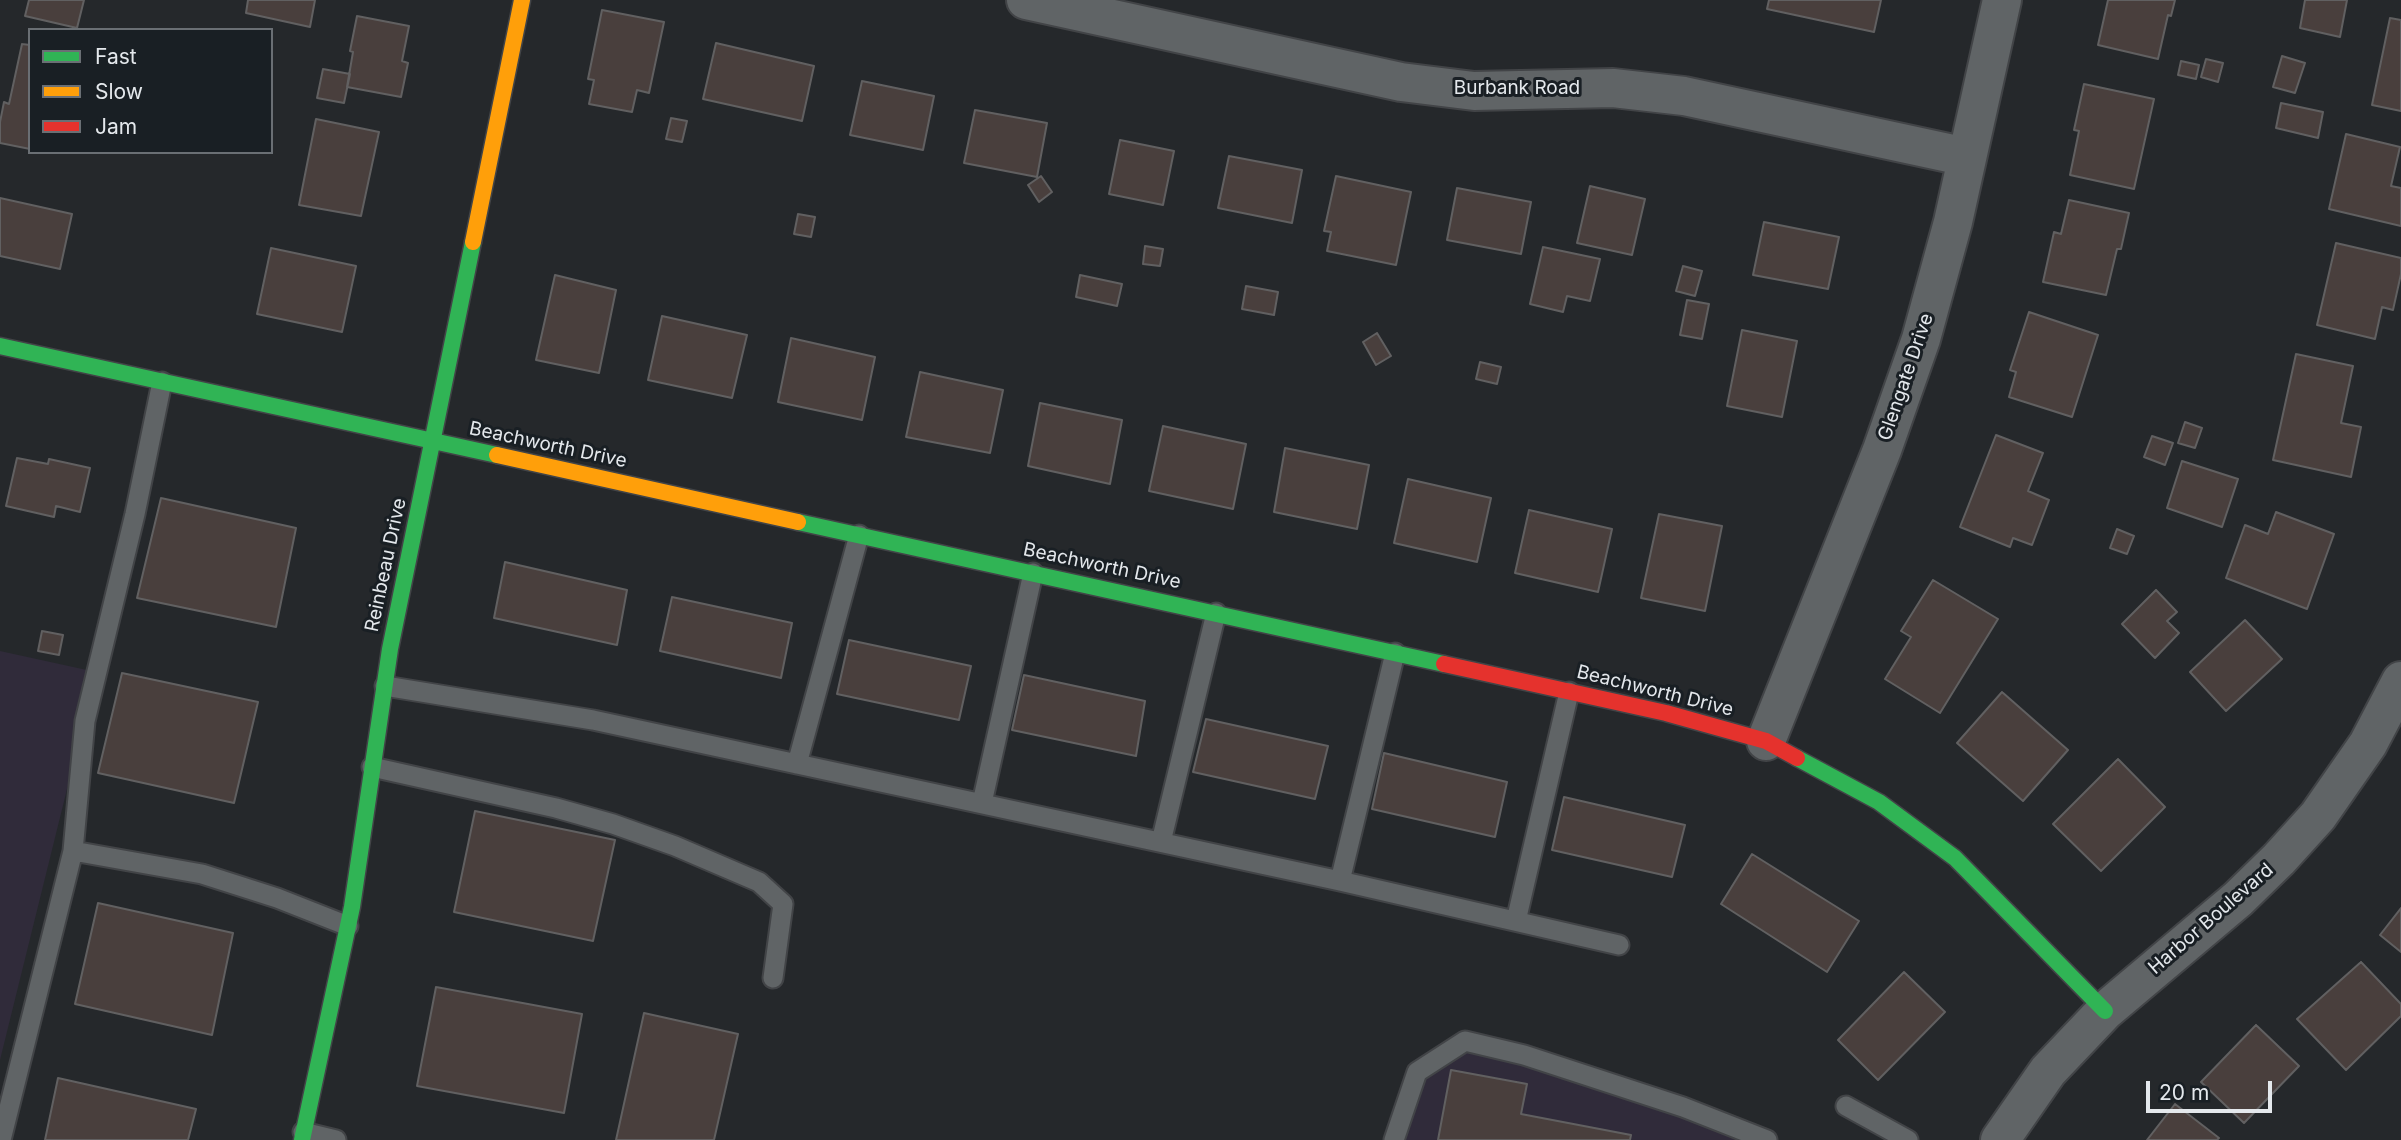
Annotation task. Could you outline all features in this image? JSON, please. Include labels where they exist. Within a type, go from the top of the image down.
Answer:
[{"type":"street","name":"Reinbeau Drive","points":[[303,1136],[348,926],[390,649],[522,0]]},
{"type":"street","name":"Burbank Road","points":[[1027,0],[1401,82],[1474,91],[1613,88],[1684,96],[1967,157]]},
{"type":"street","name":"Glengate Drive","points":[[1766,741],[1882,450],[1921,339],[1953,222],[2002,0]]},
{"type":"street","name":"Beachworth Drive","points":[[0,346],[1666,713],[1766,741],[1879,802],[1955,858],[2105,1011]]},
{"type":"street","name":"Harbor Boulevard","points":[[2000,1140],[2048,1071],[2105,1011],[2238,899],[2318,816],[2368,744],[2401,681]]},
{"type":"lane","points":[[1,1140],[73,851],[85,721],[135,514],[162,382]]},
{"type":"lane","points":[[797,764],[859,535]]},
{"type":"lane","points":[[982,803],[1033,573]]},
{"type":"lane","points":[[1161,842],[1216,613]]},
{"type":"lane","points":[[1340,881],[1395,653]]},
{"type":"lane","points":[[384,686],[593,720],[1340,881],[1619,945]]},
{"type":"lane","points":[[1516,921],[1569,692]]},
{"type":"lane","points":[[372,766],[556,808],[613,824],[675,846],[759,882],[783,904],[773,978]]},
{"type":"lane","points":[[73,851],[202,874],[277,898],[348,926]]},
{"type":"lane","points":[[1395,1140],[1417,1072],[1465,1041],[1524,1055],[1682,1107],[1767,1140]]},
{"type":"lane","points":[[1846,1106],[1908,1140]]},
{"type":"lane","points":[[303,1136],[335,1140]]},
{"type":"shaded area","points":[[0,651],[96,672],[0,1060]]},
{"type":"shaded area","points":[[1465,1041],[1767,1140],[1395,1140],[1417,1072]]},
{"type":"building","points":[[29,0],[84,0],[77,28],[25,16]]},
{"type":"building","points":[[248,0],[315,0],[310,27],[246,13]]},
{"type":"building","points":[[1769,0],[1881,0],[1874,32],[1767,9]]},
{"type":"building","points":[[2108,0],[2175,0],[2171,16],[2168,15],[2158,59],[2098,45]]},
{"type":"building","points":[[2305,0],[2347,0],[2340,37],[2300,28]]},
{"type":"building","points":[[602,10],[664,22],[649,93],[637,90],[632,112],[589,104],[594,80],[588,79]]},
{"type":"building","points":[[357,16],[409,26],[402,61],[408,63],[401,97],[347,87]]},
{"type":"building","points":[[2390,18],[2401,20],[2401,111],[2372,105]]},
{"type":"building","points":[[716,43],[814,66],[802,121],[703,99]]},
{"type":"building","points":[[22,44],[28,45],[28,149],[0,143],[4,102],[9,104]]},
{"type":"building","points":[[2282,56],[2305,63],[2295,93],[2273,87]]},
{"type":"building","points":[[2206,59],[2223,63],[2218,82],[2201,77]]},
{"type":"building","points":[[2181,61],[2199,65],[2196,79],[2178,75]]},
{"type":"building","points":[[323,69],[350,74],[344,103],[317,98]]},
{"type":"building","points":[[862,81],[934,96],[923,150],[850,135]]},
{"type":"building","points":[[2084,84],[2154,99],[2134,189],[2070,175],[2079,131],[2074,130]]},
{"type":"building","points":[[2281,103],[2323,112],[2318,138],[2276,128]]},
{"type":"building","points":[[975,110],[1047,123],[1037,177],[964,163]]},
{"type":"building","points":[[671,118],[687,121],[682,142],[666,139]]},
{"type":"building","points":[[316,119],[379,132],[361,216],[299,205]]},
{"type":"building","points":[[2346,134],[2400,147],[2391,186],[2401,188],[2401,226],[2329,209]]},
{"type":"building","points":[[1120,140],[1174,151],[1163,205],[1109,194]]},
{"type":"building","points":[[1229,156],[1302,170],[1292,223],[1218,208]]},
{"type":"building","points":[[1041,176],[1052,192],[1039,202],[1028,185]]},
{"type":"building","points":[[1336,176],[1411,192],[1396,265],[1327,251],[1331,232],[1324,231]]},
{"type":"building","points":[[1590,186],[1645,199],[1632,255],[1577,243]]},
{"type":"building","points":[[1457,188],[1531,202],[1521,254],[1447,240]]},
{"type":"building","points":[[0,198],[72,214],[60,269],[0,256]]},
{"type":"building","points":[[2069,200],[2129,213],[2106,295],[2043,282],[2054,232],[2061,234]]},
{"type":"building","points":[[798,214],[815,217],[811,237],[794,234]]},
{"type":"building","points":[[1764,222],[1839,237],[1828,289],[1753,275]]},
{"type":"building","points":[[2336,243],[2401,258],[2401,274],[2393,310],[2382,307],[2375,339],[2317,325]]},
{"type":"building","points":[[1145,246],[1163,249],[1160,266],[1143,264]]},
{"type":"building","points":[[1543,247],[1600,259],[1590,301],[1567,296],[1563,312],[1530,304]]},
{"type":"building","points":[[271,248],[356,266],[342,332],[257,314]]},
{"type":"building","points":[[1683,266],[1702,271],[1695,296],[1676,291]]},
{"type":"building","points":[[555,275],[616,290],[599,373],[536,360]]},
{"type":"building","points":[[1080,275],[1122,284],[1117,306],[1076,297]]},
{"type":"building","points":[[1246,286],[1278,292],[1274,315],[1242,309]]},
{"type":"building","points":[[1687,300],[1709,304],[1702,339],[1680,335]]},
{"type":"building","points":[[2029,312],[2098,335],[2072,417],[2009,397],[2016,372],[2010,370]]},
{"type":"building","points":[[662,316],[747,335],[732,398],[648,380]]},
{"type":"building","points":[[1742,330],[1797,341],[1782,417],[1727,406]]},
{"type":"building","points":[[1377,333],[1391,356],[1376,365],[1363,342]]},
{"type":"building","points":[[791,338],[875,357],[862,420],[778,402]]},
{"type":"building","points":[[2296,354],[2353,366],[2341,423],[2361,427],[2351,477],[2273,460]]},
{"type":"building","points":[[1480,362],[1501,367],[1497,384],[1476,379]]},
{"type":"building","points":[[920,372],[1003,390],[990,453],[906,437]]},
{"type":"building","points":[[1040,403],[1122,420],[1110,484],[1028,466]]},
{"type":"building","points":[[2185,422],[2202,428],[2195,448],[2178,443]]},
{"type":"building","points":[[1163,426],[1246,444],[1233,509],[1149,491]]},
{"type":"building","points":[[1996,435],[2043,453],[2028,491],[2049,500],[2032,545],[2013,538],[2010,547],[1960,527]]},
{"type":"building","points":[[2152,436],[2173,443],[2165,465],[2144,457]]},
{"type":"building","points":[[1285,448],[1369,465],[1357,529],[1274,512]]},
{"type":"building","points":[[17,458],[48,464],[49,459],[90,468],[80,512],[56,506],[54,517],[6,506]]},
{"type":"building","points":[[2182,461],[2238,479],[2222,527],[2167,508]]},
{"type":"building","points":[[1408,479],[1491,498],[1477,562],[1394,543]]},
{"type":"building","points":[[161,498],[296,528],[276,627],[137,598]]},
{"type":"building","points":[[1529,510],[1612,529],[1598,592],[1515,573]]},
{"type":"building","points":[[2276,512],[2334,534],[2307,609],[2226,578],[2245,525],[2268,534]]},
{"type":"building","points":[[1659,514],[1722,526],[1705,611],[1641,598]]},
{"type":"building","points":[[2117,529],[2134,536],[2127,554],[2110,548]]},
{"type":"building","points":[[505,562],[627,590],[617,645],[494,618]]},
{"type":"building","points":[[1933,580],[1998,619],[1940,713],[1885,679],[1911,637],[1901,631]]},
{"type":"building","points":[[2156,590],[2177,612],[2167,621],[2179,633],[2155,658],[2122,624]]},
{"type":"building","points":[[672,597],[792,623],[781,678],[660,651]]},
{"type":"building","points":[[2245,620],[2282,659],[2226,711],[2190,672]]},
{"type":"building","points":[[42,631],[63,635],[59,655],[38,651]]},
{"type":"building","points":[[849,640],[971,666],[959,720],[837,694]]},
{"type":"building","points":[[122,673],[258,702],[234,803],[98,773]]},
{"type":"building","points":[[1024,675],[1145,701],[1136,756],[1012,730]]},
{"type":"building","points":[[2002,692],[2068,750],[2023,801],[1957,743]]},
{"type":"building","points":[[1206,719],[1328,746],[1315,799],[1193,772]]},
{"type":"building","points":[[1384,753],[1507,782],[1495,837],[1372,809]]},
{"type":"building","points":[[2118,759],[2165,807],[2101,871],[2053,824]]},
{"type":"building","points":[[1564,797],[1685,825],[1672,877],[1552,850]]},
{"type":"building","points":[[475,811],[615,840],[593,941],[454,912]]},
{"type":"building","points":[[1752,854],[1859,921],[1827,972],[1721,904]]},
{"type":"building","points":[[98,903],[233,933],[212,1035],[75,1004]]},
{"type":"building","points":[[2401,908],[2401,952],[2380,935]]},
{"type":"building","points":[[2361,962],[2401,1004],[2401,1016],[2346,1070],[2297,1019]]},
{"type":"building","points":[[1904,972],[1945,1012],[1878,1080],[1838,1040]]},
{"type":"building","points":[[436,987],[582,1014],[564,1113],[417,1086]]},
{"type":"building","points":[[644,1013],[738,1034],[714,1140],[616,1140]]},
{"type":"building","points":[[2256,1025],[2299,1066],[2244,1123],[2201,1082]]},
{"type":"building","points":[[1451,1070],[1527,1084],[1521,1114],[1631,1135],[1630,1140],[1438,1140]]},
{"type":"building","points":[[58,1078],[196,1109],[188,1140],[45,1140]]},
{"type":"building","points":[[2175,1104],[2219,1138],[2147,1140]]},
{"type":"traffic: fast","points":[[302,1140],[352,907],[390,649],[473,242]]},
{"type":"traffic: fast","points":[[0,346],[497,455]]},
{"type":"traffic: fast","points":[[798,522],[1444,664]]},
{"type":"traffic: fast","points":[[1797,758],[1879,802],[1955,858],[2105,1011]]},
{"type":"traffic: slow","points":[[473,242],[522,0]]},
{"type":"traffic: slow","points":[[497,455],[798,522]]},
{"type":"traffic: jam","points":[[1444,664],[1666,713],[1766,741],[1797,758]]}]
